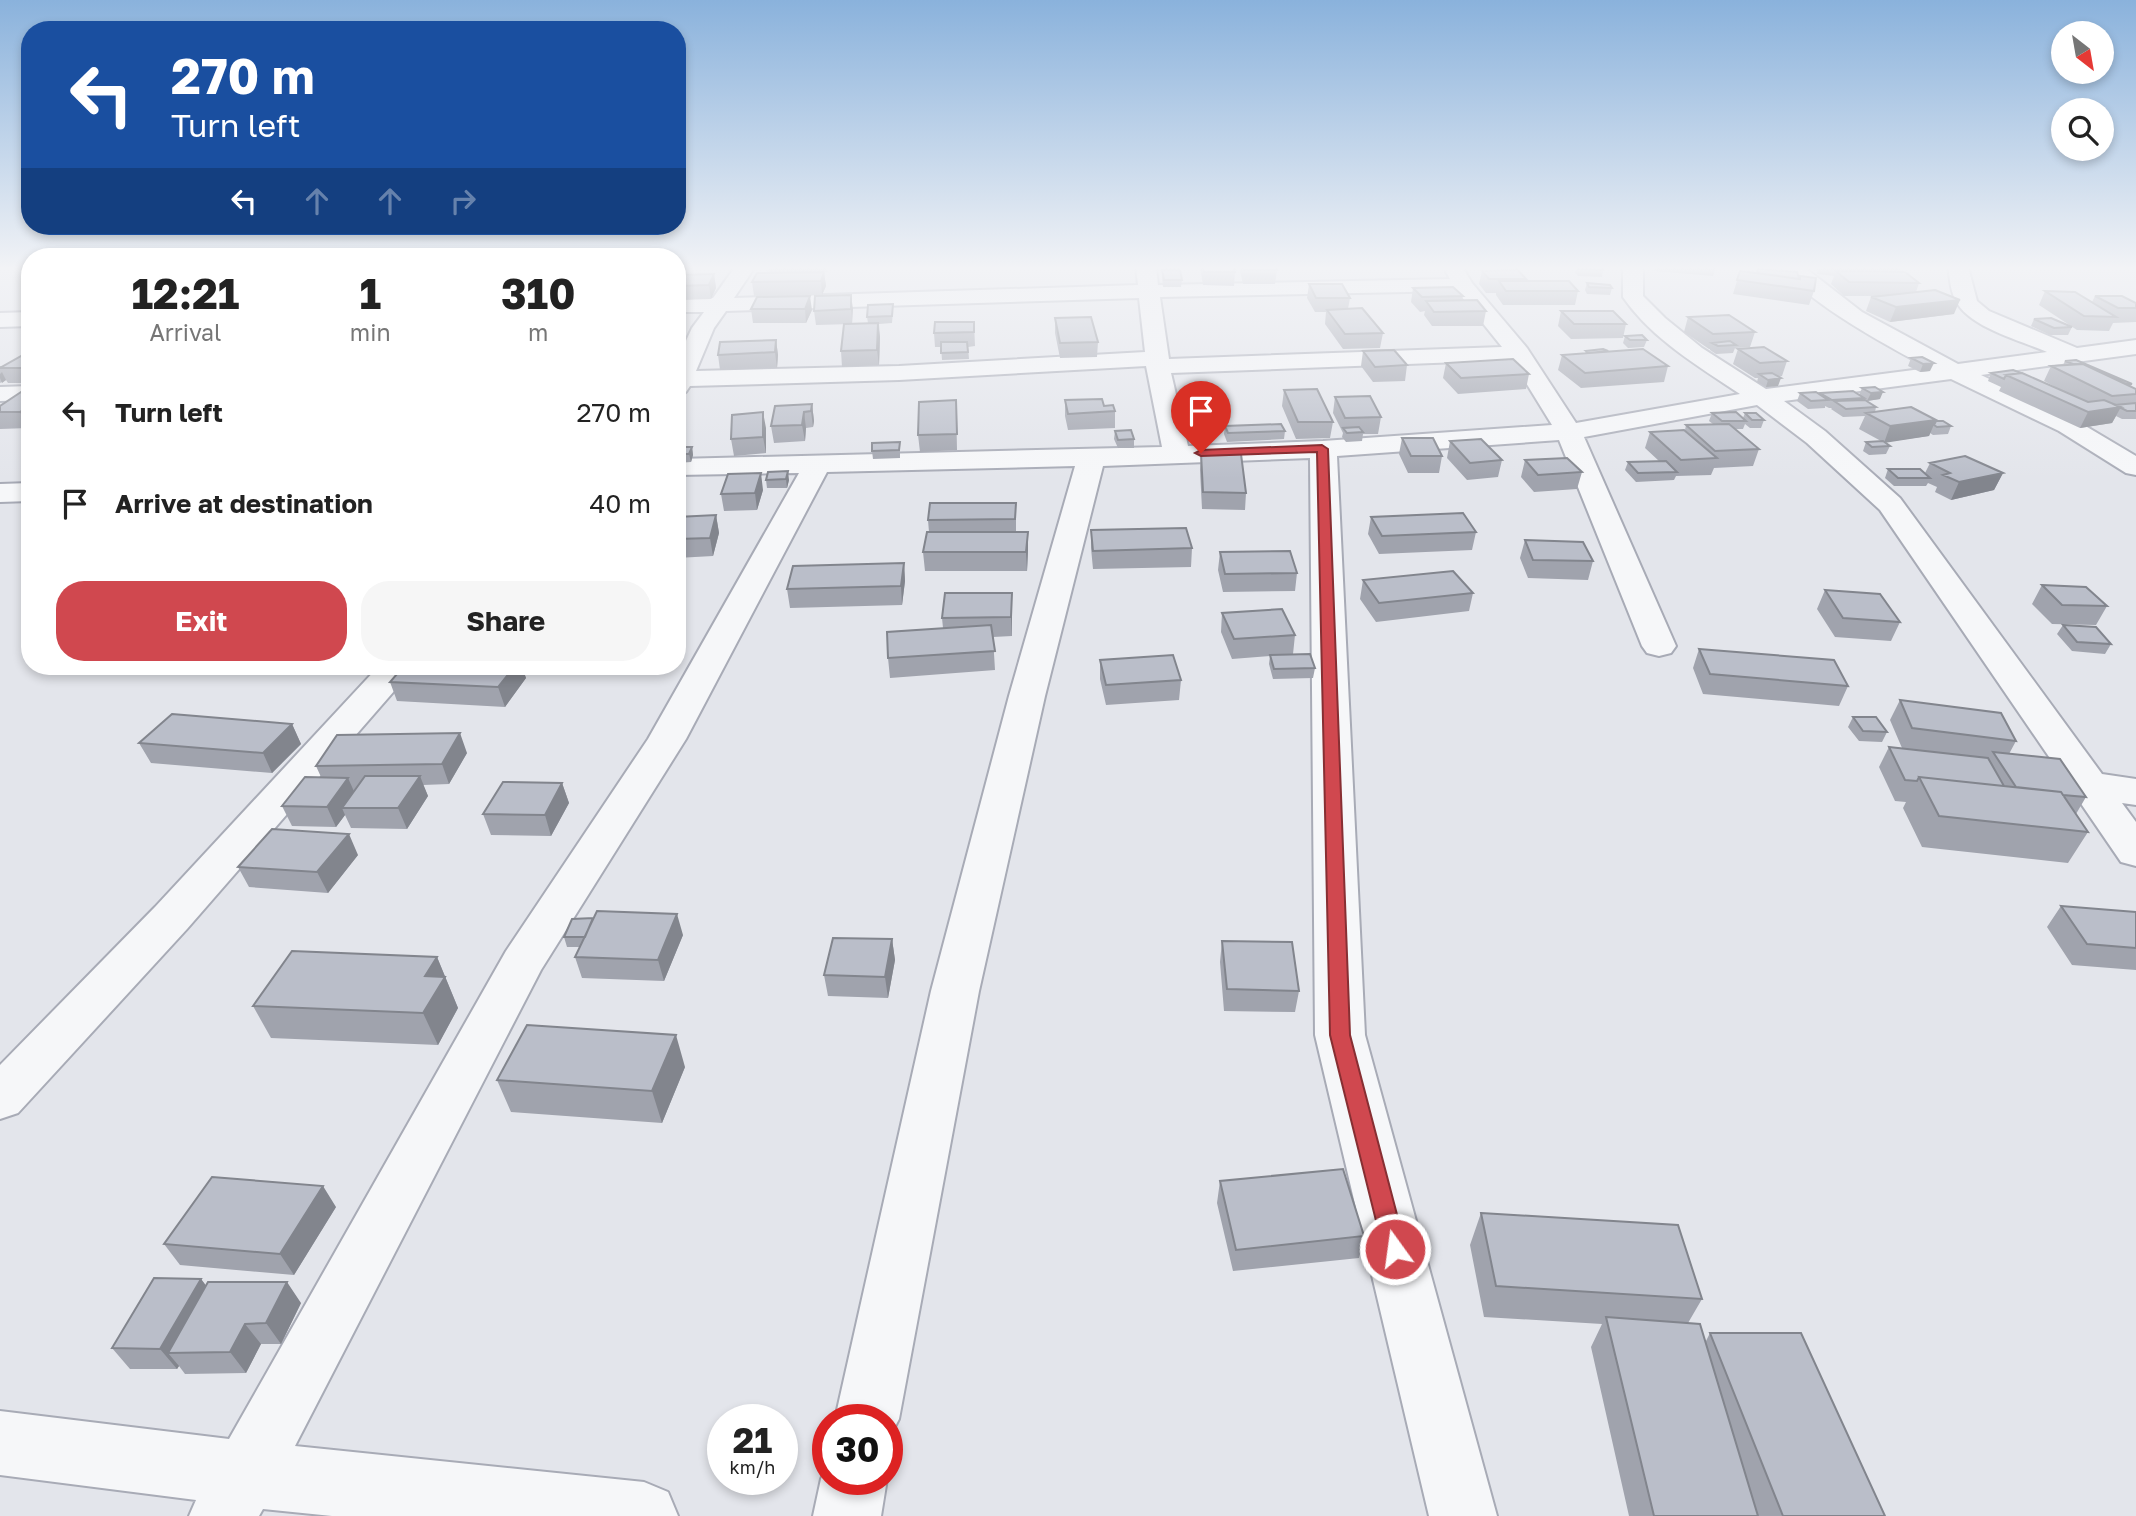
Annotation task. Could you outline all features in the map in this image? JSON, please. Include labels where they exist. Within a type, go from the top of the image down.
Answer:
[{"type":"street","points":[[686,366],[699,338]]},
{"type":"street","points":[[1154,338],[1177,454]]},
{"type":"street","points":[[1507,338],[1569,432],[1659,646]]},
{"type":"street","points":[[1675,338],[1816,437],[1890,504],[2136,852]]},
{"type":"street","points":[[1890,338],[1955,373],[2069,427],[2136,467]]},
{"type":"street","points":[[2033,338],[2075,355]]},
{"type":"street","points":[[686,467],[816,466],[1322,449],[1569,432],[1762,397],[2136,347]]},
{"type":"street","points":[[686,382],[1157,362],[1519,353]]},
{"type":"street","points":[[0,394],[21,393]]},
{"type":"street","points":[[1322,449],[1340,1035],[1463,1516]]},
{"type":"street","points":[[869,1404],[955,991],[1027,696],[1091,458]]},
{"type":"street","points":[[235,1495],[522,963],[667,739],[816,466]]},
{"type":"street","points":[[0,493],[21,492]]},
{"type":"street","points":[[0,1098],[171,918],[390,675]]},
{"type":"street","points":[[2088,785],[2136,792]]},
{"type":"street","points":[[0,1443],[235,1495],[643,1516]]},
{"type":"street","points":[[846,1516],[851,1495]]},
{"type":"building","points":[[842,338],[877,338],[877,350],[841,351]]},
{"type":"building","points":[[1059,338],[1097,338],[1098,342],[1060,343]]},
{"type":"building","points":[[1627,338],[1647,340],[1630,340]]},
{"type":"building","points":[[776,340],[775,352],[718,355],[720,342]]},
{"type":"building","points":[[1730,341],[1736,345],[1718,346],[1712,343]]},
{"type":"building","points":[[941,342],[967,342],[968,352],[941,353]]},
{"type":"building","points":[[1764,347],[1787,361],[1760,363],[1738,349]]},
{"type":"building","points":[[1603,349],[1608,351],[1586,351]]},
{"type":"building","points":[[1643,349],[1668,366],[1585,373],[1562,355]]},
{"type":"building","points":[[1394,350],[1407,365],[1375,367],[1363,351]]},
{"type":"building","points":[[21,356],[21,368],[0,368]]},
{"type":"building","points":[[1922,357],[1934,363],[1923,364],[1911,358]]},
{"type":"building","points":[[1513,359],[1529,374],[1461,378],[1446,363]]},
{"type":"building","points":[[2076,360],[2132,384],[2126,384],[2083,364],[2065,361]]},
{"type":"building","points":[[2083,364],[2136,389],[2136,394],[2112,396],[2051,366]]},
{"type":"building","points":[[2013,370],[2021,373],[2006,375],[2004,379],[1991,373]]},
{"type":"building","points":[[1772,373],[1781,378],[1768,380],[1759,374]]},
{"type":"building","points":[[2022,373],[2088,402],[2104,400],[2121,407],[2088,412],[2006,375]]},
{"type":"building","points":[[1875,387],[1883,392],[1871,393],[1862,388]]},
{"type":"building","points":[[1317,389],[1333,422],[1298,422],[1284,390]]},
{"type":"building","points":[[1853,391],[1864,398],[1832,400],[1820,393]]},
{"type":"building","points":[[21,392],[20,412],[0,412],[0,406]]},
{"type":"building","points":[[1816,392],[1828,400],[1811,401],[1800,393]]},
{"type":"building","points":[[1370,396],[1381,417],[1345,418],[1335,397]]},
{"type":"building","points":[[1102,399],[1104,406],[1113,405],[1115,411],[1068,414],[1065,400]]},
{"type":"building","points":[[956,400],[957,434],[918,435],[919,402]]},
{"type":"building","points":[[1865,400],[1876,407],[1846,409],[1834,401]]},
{"type":"building","points":[[2136,403],[2136,411],[2127,411],[2115,405]]},
{"type":"building","points":[[812,404],[811,411],[804,412],[802,425],[771,426],[775,406]]},
{"type":"building","points":[[1911,407],[1936,420],[1890,426],[1866,413]]},
{"type":"building","points":[[763,412],[763,437],[731,439],[732,415]]},
{"type":"building","points":[[1736,412],[1746,421],[1722,421],[1712,413]]},
{"type":"building","points":[[1745,413],[1756,413],[1764,420],[1752,420]]},
{"type":"building","points":[[1936,421],[1943,421],[1951,426],[1937,427],[1934,425]]},
{"type":"building","points":[[1281,424],[1285,431],[1228,433],[1225,426]]},
{"type":"building","points":[[1729,424],[1759,449],[1715,451],[1686,425]]},
{"type":"building","points":[[1359,427],[1363,432],[1347,433],[1343,428]]},
{"type":"building","points":[[1131,430],[1134,439],[1118,440],[1115,431]]},
{"type":"building","points":[[1684,430],[1717,458],[1681,460],[1650,432]]},
{"type":"building","points":[[1402,438],[1433,438],[1442,456],[1411,456]]},
{"type":"building","points":[[1481,439],[1502,460],[1470,463],[1450,441]]},
{"type":"building","points":[[1883,441],[1890,446],[1872,447],[1866,442]]},
{"type":"building","points":[[900,442],[899,450],[872,451],[872,443]]},
{"type":"building","points":[[686,447],[692,447],[689,454],[686,454]]},
{"type":"building","points":[[1201,453],[1241,454],[1246,493],[1203,492]]},
{"type":"building","points":[[1965,456],[2003,473],[1959,482],[1943,475],[1950,473],[1930,463]]},
{"type":"building","points":[[1567,458],[1582,472],[1538,475],[1525,460]]},
{"type":"building","points":[[1666,461],[1677,472],[1638,473],[1628,462]]},
{"type":"building","points":[[1888,469],[1920,469],[1930,478],[1898,478]]},
{"type":"building","points":[[788,471],[786,479],[766,480],[768,472]]},
{"type":"building","points":[[761,473],[755,493],[721,494],[728,474]]},
{"type":"building","points":[[930,503],[1016,503],[1015,519],[928,520]]},
{"type":"building","points":[[1463,513],[1476,532],[1382,536],[1371,517]]},
{"type":"building","points":[[716,515],[710,538],[686,539],[686,517]]},
{"type":"building","points":[[1186,528],[1192,548],[1093,551],[1091,530]]},
{"type":"building","points":[[927,532],[1028,532],[1026,552],[923,552]]},
{"type":"building","points":[[1525,540],[1583,542],[1593,561],[1533,560]]},
{"type":"building","points":[[1290,551],[1297,573],[1225,574],[1220,552]]},
{"type":"building","points":[[904,563],[901,586],[787,589],[793,566]]},
{"type":"building","points":[[1453,571],[1473,593],[1379,603],[1363,580]]},
{"type":"building","points":[[2042,585],[2086,587],[2107,606],[2062,605]]},
{"type":"building","points":[[1825,590],[1880,594],[1900,622],[1843,618]]},
{"type":"building","points":[[945,593],[1012,593],[1011,617],[942,618]]},
{"type":"building","points":[[1282,609],[1295,635],[1234,639],[1222,613]]},
{"type":"building","points":[[991,625],[995,651],[888,658],[887,632]]},
{"type":"building","points":[[2063,625],[2096,627],[2111,644],[2077,642]]},
{"type":"building","points":[[1699,649],[1834,660],[1848,686],[1710,674]]},
{"type":"building","points":[[1310,654],[1315,668],[1274,669],[1270,655]]},
{"type":"building","points":[[1173,655],[1181,680],[1106,685],[1100,660]]},
{"type":"building","points":[[396,675],[508,675],[498,687],[390,682]]},
{"type":"building","points":[[1900,700],[2001,713],[2016,741],[1912,728]]},
{"type":"building","points":[[172,714],[292,724],[263,753],[139,743]]},
{"type":"building","points":[[1853,717],[1876,717],[1887,732],[1863,731]]},
{"type":"building","points":[[460,733],[442,764],[316,766],[337,735]]},
{"type":"building","points":[[1889,747],[1988,758],[2004,786],[1919,777],[1917,781],[1905,780]]},
{"type":"building","points":[[1993,752],[2060,759],[2086,797],[2016,787]]},
{"type":"building","points":[[365,776],[420,776],[398,808],[342,808]]},
{"type":"building","points":[[305,777],[348,778],[327,807],[282,806]]},
{"type":"building","points":[[1919,777],[2061,792],[2088,832],[1939,816]]},
{"type":"building","points":[[503,782],[562,783],[545,815],[483,814]]},
{"type":"building","points":[[272,829],[349,834],[317,872],[238,867]]},
{"type":"building","points":[[2061,906],[2136,912],[2136,948],[2087,944]]},
{"type":"building","points":[[597,911],[677,914],[658,960],[575,957]]},
{"type":"building","points":[[593,918],[585,937],[564,937],[572,919]]},
{"type":"building","points":[[833,938],[892,939],[885,977],[824,975]]},
{"type":"building","points":[[1222,941],[1292,942],[1299,991],[1227,989]]},
{"type":"building","points":[[292,951],[437,957],[425,976],[445,977],[423,1013],[253,1006]]},
{"type":"building","points":[[527,1025],[676,1035],[652,1091],[497,1080]]},
{"type":"building","points":[[1343,1169],[1364,1236],[1236,1250],[1220,1181]]},
{"type":"building","points":[[212,1177],[323,1186],[280,1254],[164,1244]]},
{"type":"building","points":[[1481,1213],[1678,1225],[1702,1299],[1496,1286]]},
{"type":"building","points":[[154,1278],[201,1279],[160,1349],[112,1348]]},
{"type":"building","points":[[208,1282],[287,1282],[266,1323],[245,1324],[230,1352],[168,1353]]},
{"type":"building","points":[[1606,1317],[1700,1324],[1758,1516],[1654,1516]]},
{"type":"building","points":[[1710,1333],[1801,1333],[1885,1516],[1783,1516]]},
{"type":"route","points":[[1201,453],[1322,449],[1340,1035],[1395,1249]]}]
